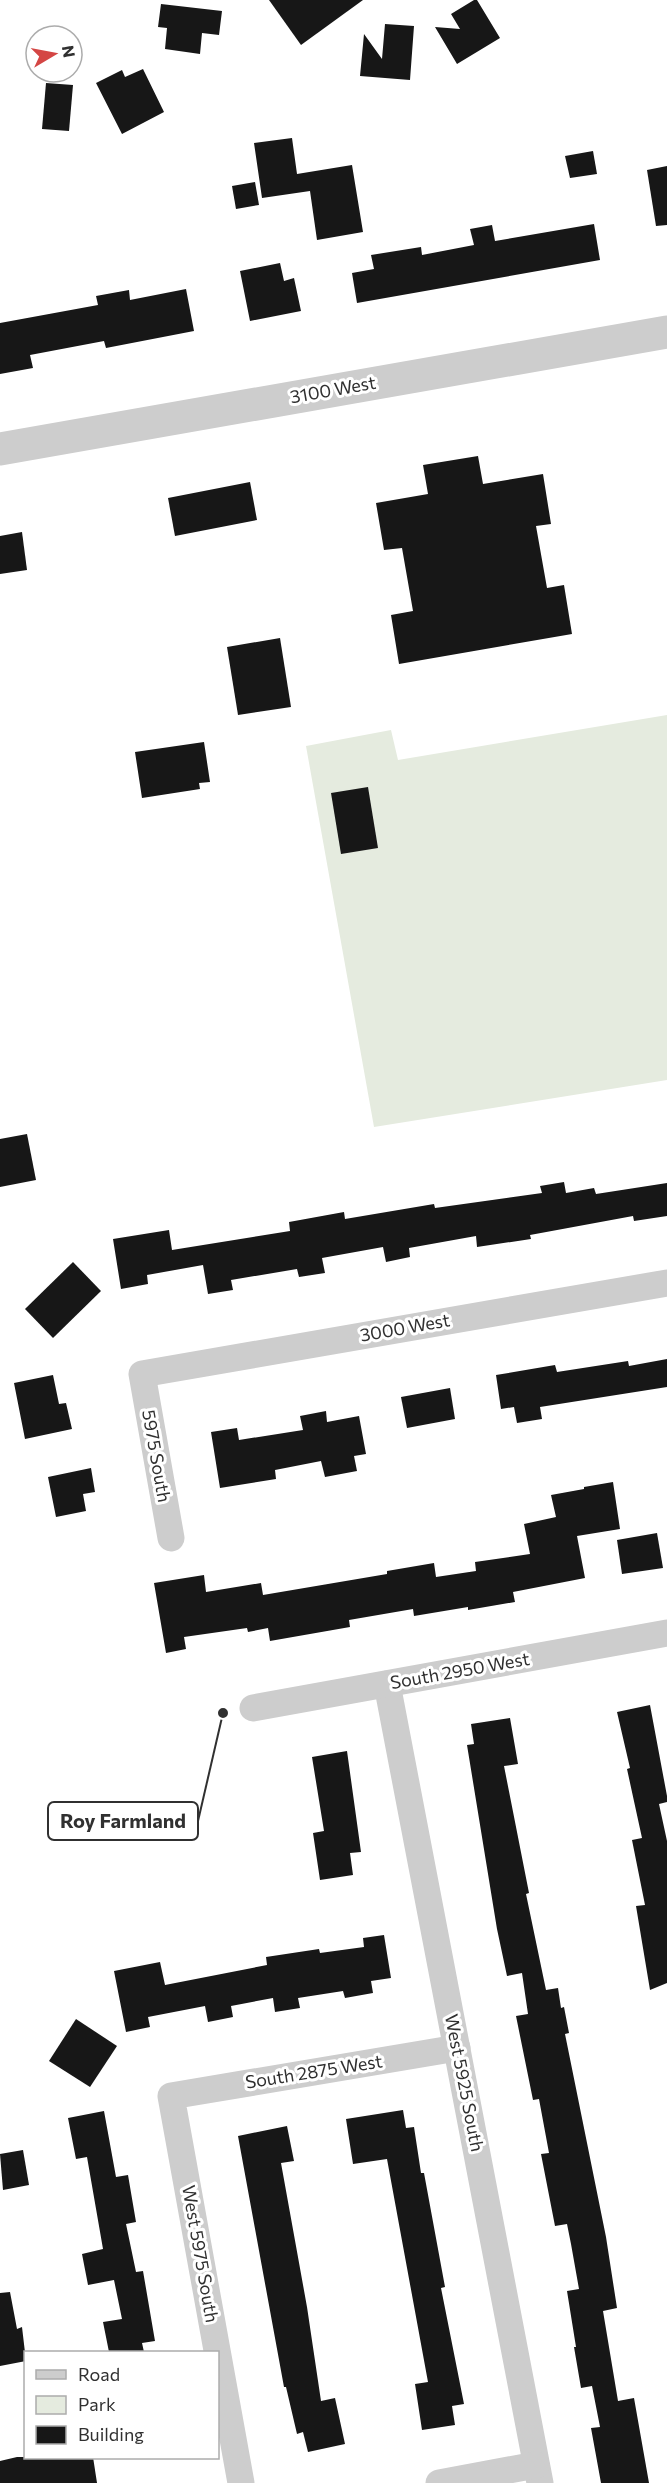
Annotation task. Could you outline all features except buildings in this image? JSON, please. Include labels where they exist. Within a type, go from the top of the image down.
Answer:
[{"type":"street","name":"3100 West","points":[[0,449],[667,332]]},
{"type":"street","name":"3000 West","points":[[142,1374],[667,1283]]},
{"type":"street","name":"5975 South","points":[[142,1374],[171,1538]]},
{"type":"street","name":"South 2950 West","points":[[253,1708],[667,1633]]},
{"type":"street","name":"West 5925 South","points":[[387,1684],[538,2474]]},
{"type":"street","name":"South 2875 West","points":[[171,2096],[457,2048]]},
{"type":"street","name":"West 5975 South","points":[[171,2096],[217,2351]]},
{"type":"street","name":"West 5975 South","points":[[219,2361],[241,2483]]},
{"type":"street","points":[[439,2483],[538,2474]]},
{"type":"green space","points":[[667,715],[667,1080],[374,1127],[306,746],[391,730],[398,760]]},
{"type":"place","name":"Roy Farmland","points":[[223,1713]]}]
